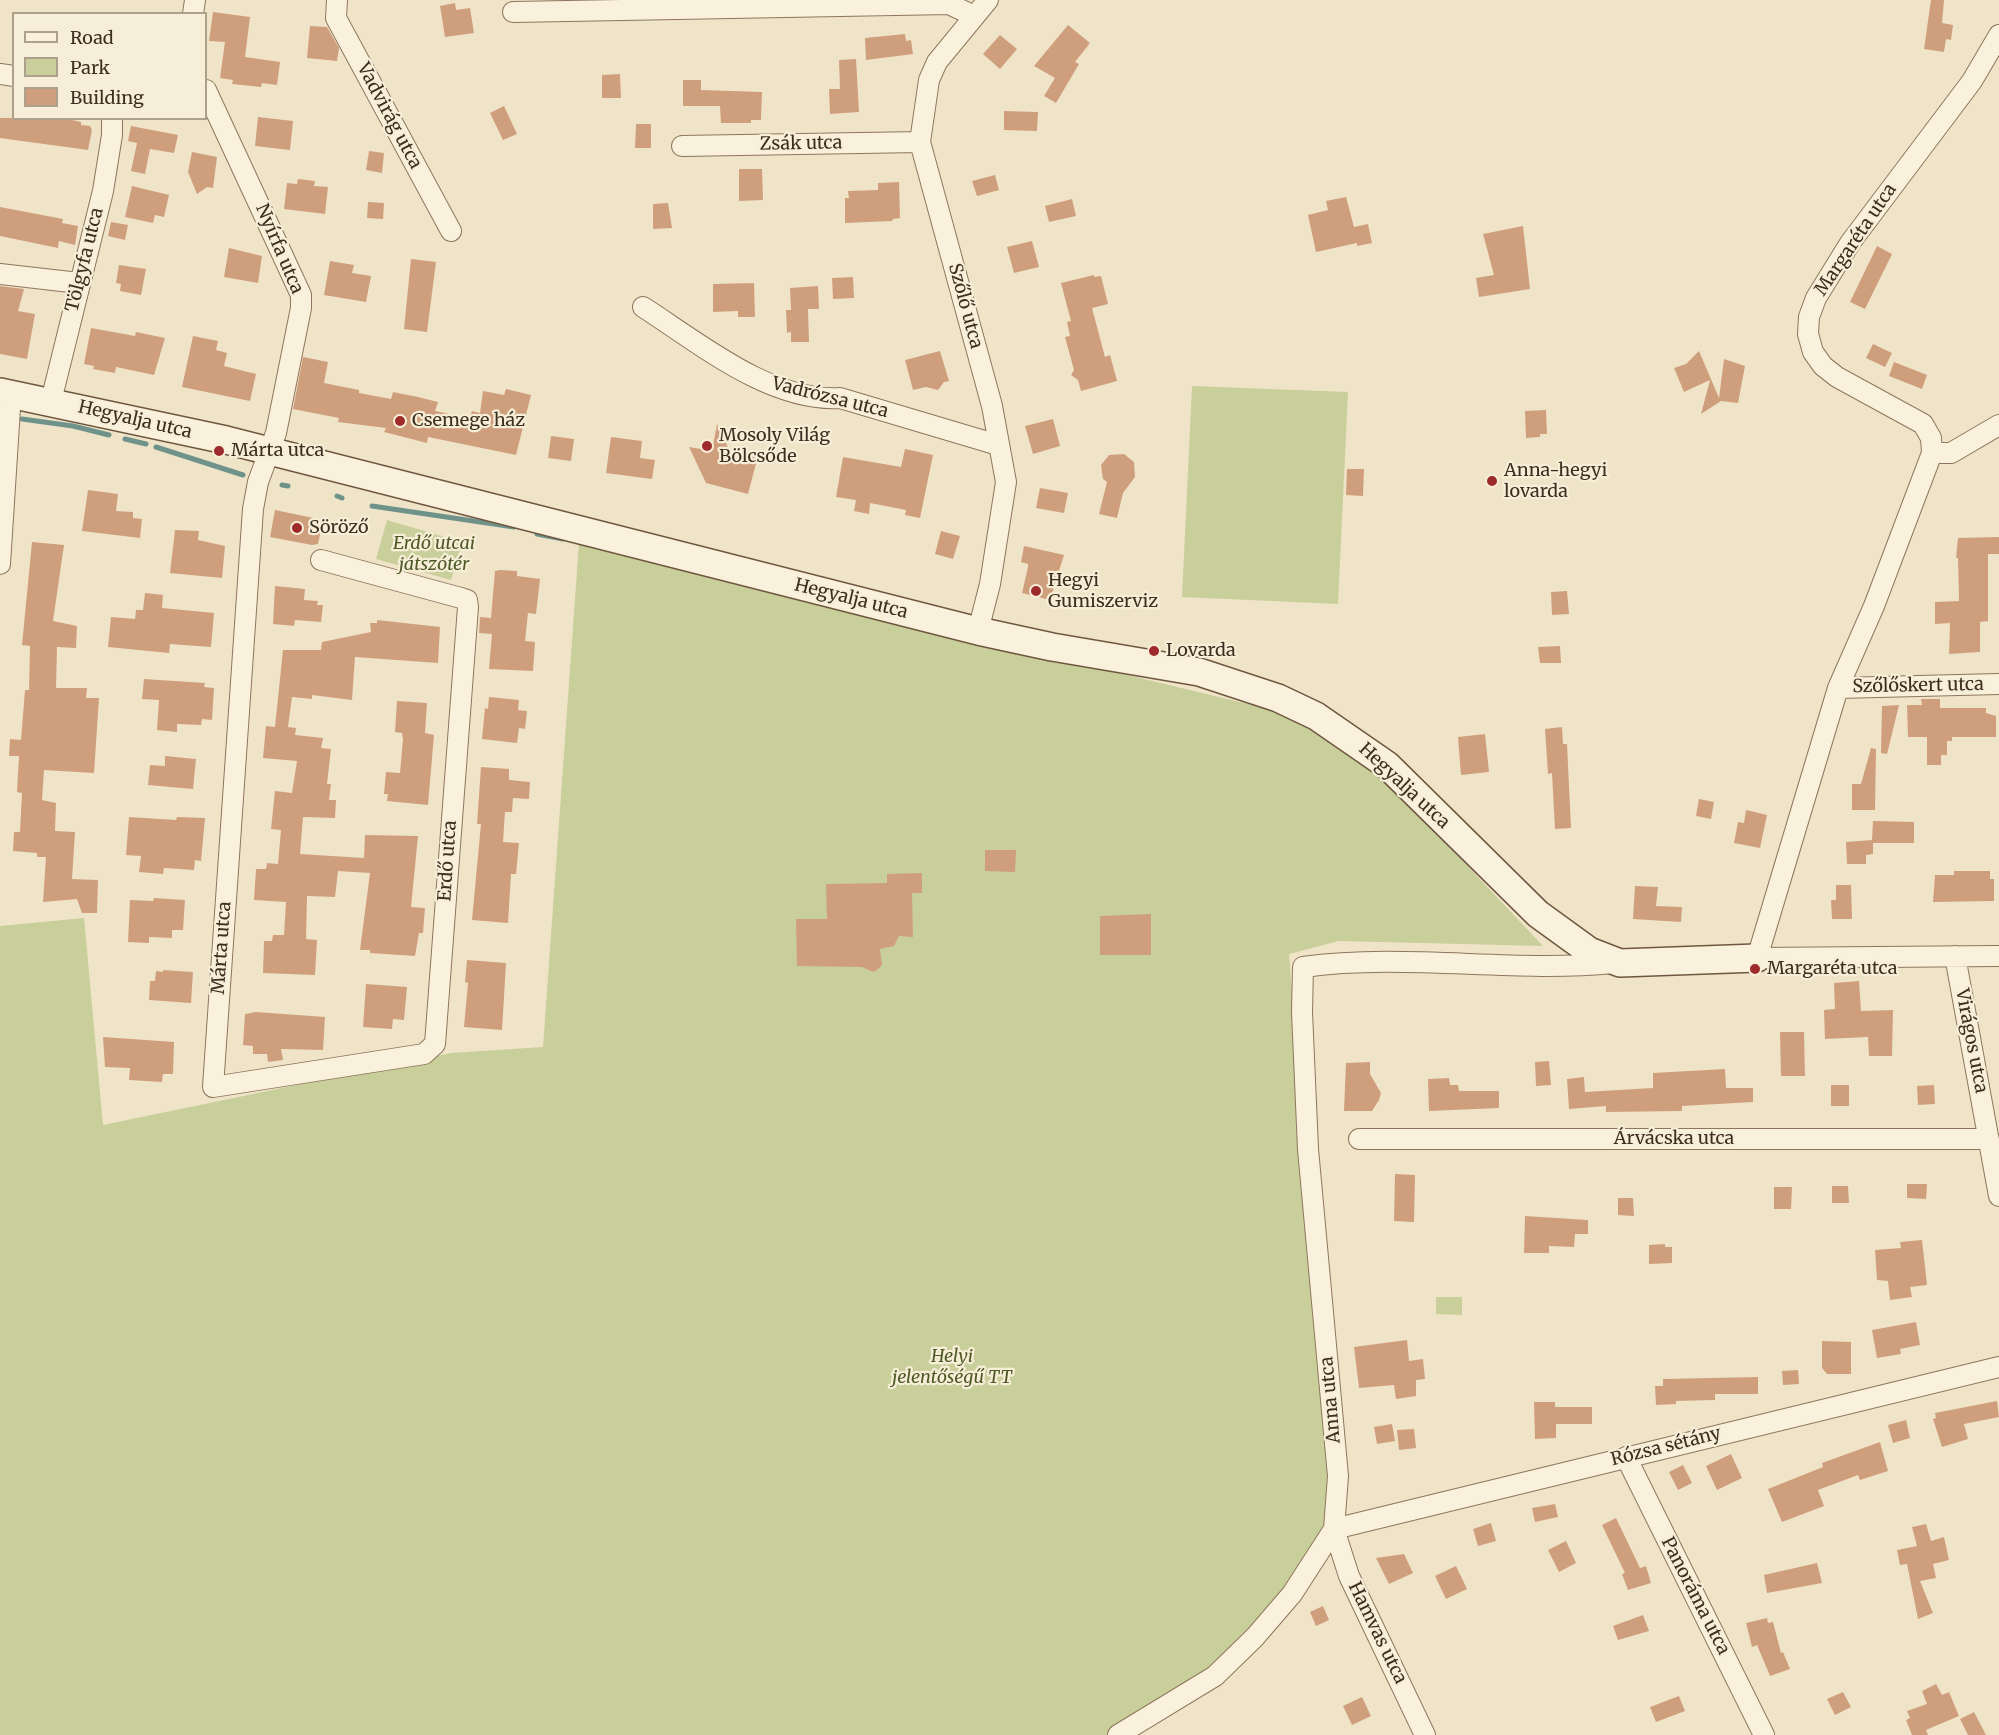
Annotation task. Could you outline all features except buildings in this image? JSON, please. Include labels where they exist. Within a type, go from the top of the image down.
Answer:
[{"type":"street","name":"Vadvirág utca","points":[[337,0],[336,18],[452,231]]},
{"type":"street","name":"Szőlő utca","points":[[978,631],[990,584],[1006,482],[992,406],[921,142],[929,80],[937,62],[988,0]]},
{"type":"street","points":[[513,12],[595,5],[949,4],[974,16]]},
{"type":"street","name":"Margaréta utca","points":[[1932,453],[1931,438],[1923,424],[1837,377],[1823,366],[1813,352],[1808,334],[1809,316],[1816,298],[1850,243],[1972,81],[1999,35]]},
{"type":"street","name":"Nyírfa utca","points":[[207,92],[301,295],[301,308],[278,422],[269,452]]},
{"type":"street","name":"Tölgyfa utca","points":[[51,401],[103,191],[112,135],[112,120]]},
{"type":"street","name":"Zsák utca","points":[[682,146],[921,142]]},
{"type":"street","points":[[0,274],[79,283]]},
{"type":"street","name":"Vadrózsa utca","points":[[643,307],[755,379],[822,399],[840,398],[998,445]]},
{"type":"street","points":[[0,564],[5,393]]},
{"type":"street","name":"Hegyalja utca","points":[[5,393],[51,401],[269,452],[978,631],[1052,647],[1199,672],[1278,698],[1316,716],[1387,765],[1538,914],[1589,951],[1620,963]]},
{"type":"street","points":[[1757,958],[1838,688],[1874,606],[1932,453],[1951,453],[1999,425]]},
{"type":"street","name":"Márta utca","points":[[213,1087],[253,509],[258,482],[269,452]]},
{"type":"street","name":"Erdő utca","points":[[213,1087],[424,1054],[435,1044],[467,600],[321,560]]},
{"type":"street","name":"Szőlőskert utca","points":[[1838,688],[1999,684]]},
{"type":"street","name":"Virágos utca","points":[[1955,956],[1999,1196]]},
{"type":"street","points":[[1620,963],[1757,958],[1999,956]]},
{"type":"street","name":"Anna utca","points":[[1118,1735],[1215,1677],[1255,1637],[1292,1594],[1334,1529],[1338,1476],[1308,1149],[1302,1012],[1303,967],[1343,962],[1566,968],[1620,963]]},
{"type":"street","name":"Árvácska utca","points":[[1359,1139],[1989,1139]]},
{"type":"street","name":"Rózsa sétány","points":[[1334,1529],[1999,1367]]},
{"type":"street","name":"Panoráma utca","points":[[1626,1457],[1764,1735]]},
{"type":"street","name":"Hamvas utca","points":[[1334,1529],[1349,1576],[1425,1735]]},
{"type":"green space","points":[[1192,386],[1348,392],[1338,604],[1182,597]]},
{"type":"green space","name":"Erdő utcai játszótér","points":[[387,520],[462,542],[451,580],[376,559]]},
{"type":"green space","name":"Helyi jelentőségű TT","points":[[579,543],[1302,717],[1373,770],[1424,820],[1543,946],[1339,941],[1289,954],[1334,1529],[1215,1676],[1118,1735],[0,1735],[0,926],[84,918],[103,1125],[451,1053],[543,1047]]},
{"type":"green space","points":[[1436,1297],[1462,1297],[1462,1315],[1436,1314]]},
{"type":"waterway","points":[[22,419],[73,426],[109,435]]},
{"type":"waterway","points":[[125,439],[146,444]]},
{"type":"waterway","points":[[156,447],[243,475]]},
{"type":"waterway","points":[[282,485],[288,486]]},
{"type":"waterway","points":[[337,496],[342,498]]},
{"type":"waterway","points":[[372,506],[514,527]]},
{"type":"waterway","points":[[537,534],[563,539]]},
{"type":"place","name":"Csemege ház","points":[[400,421]]},
{"type":"place","name":"Mosoly Világ Bölcsőde","points":[[707,446]]},
{"type":"place","name":"Márta utca","points":[[219,451]]},
{"type":"place","name":"Anna-hegyi lovarda","points":[[1492,481]]},
{"type":"place","name":"Söröző","points":[[297,528]]},
{"type":"place","name":"Hegyi Gumiszerviz","points":[[1036,591]]},
{"type":"place","name":"Lovarda","points":[[1154,651]]},
{"type":"place","name":"Margaréta utca","points":[[1755,969]]}]
